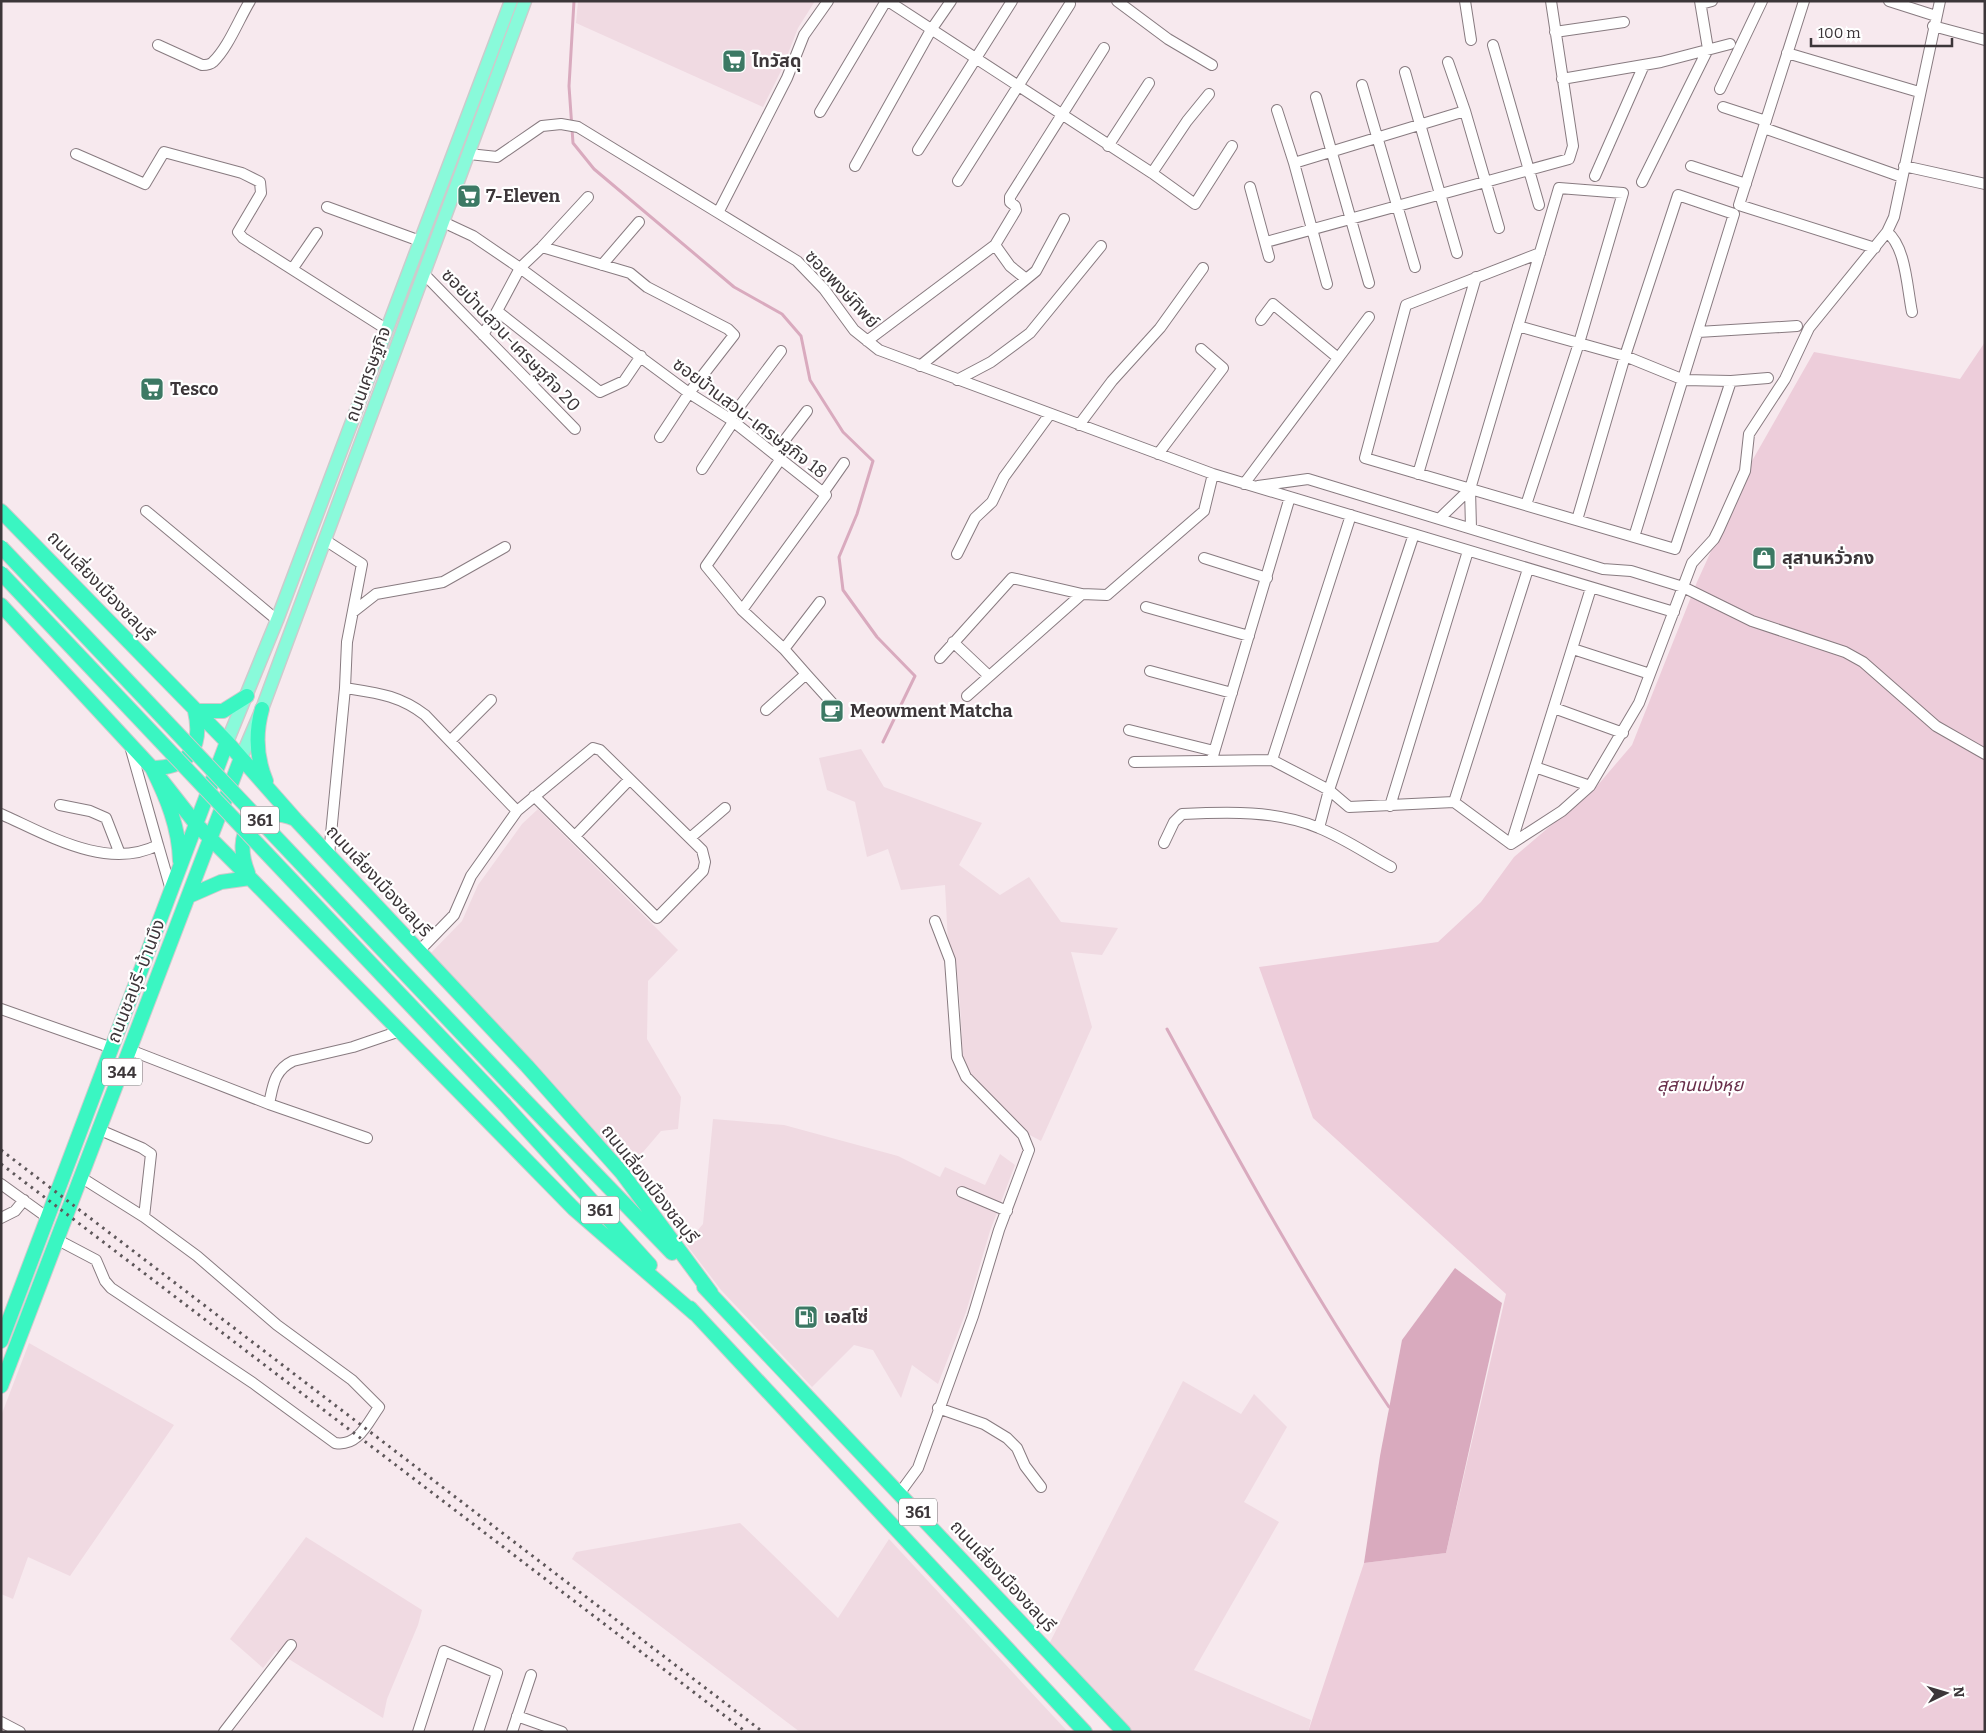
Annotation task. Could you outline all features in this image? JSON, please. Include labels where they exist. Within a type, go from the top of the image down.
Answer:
[{"type":"highway","name":"ถนนเลี่ยงเมืองชลบุรี","points":[[1,511],[227,742],[295,819],[527,1066],[622,1174],[711,1293]]},
{"type":"highway","name":"ถนนเลี่ยงเมืองชลบุรี","points":[[1,547],[519,1094],[711,1293],[1124,1732]]},
{"type":"highway","name":"361","points":[[1,573],[505,1105],[695,1314],[1085,1732]]},
{"type":"highway","name":"361","points":[[1,606],[152,768],[196,824],[574,1210],[695,1314]]},
{"type":"highway","points":[[180,866],[178,840],[172,815],[152,768],[176,765],[186,758],[194,748],[198,736],[195,711],[223,710],[247,696]]},
{"type":"highway","points":[[262,709],[257,734],[257,747],[263,772],[274,796]]},
{"type":"highway","name":"ถนนชลบุรี-บ้านบึง","points":[[1,1341],[227,742]]},
{"type":"highway","name":"ถนนชลบุรี-บ้านบึง","points":[[1,1386],[241,758]]},
{"type":"highway","points":[[189,896],[221,882],[250,878],[240,848],[244,834],[253,822],[266,814],[281,814],[295,819]]},
{"type":"main road","points":[[509,2],[524,4]]},
{"type":"main road","name":"ถนนเศรษฐกิจ","points":[[227,742],[277,620],[509,2]]},
{"type":"main road","name":"ถนนเศรษฐกิจ","points":[[241,758],[262,709],[524,4]]},
{"type":"main road","points":[[347,434],[362,440]]},
{"type":"street","points":[[158,45],[202,65],[208,65],[220,53],[250,1]]},
{"type":"street","points":[[719,211],[787,78],[804,35],[828,1]]},
{"type":"street","points":[[820,112],[887,1],[1152,173],[1195,204],[1232,146]]},
{"type":"street","points":[[856,166],[931,30],[951,1]]},
{"type":"street","points":[[918,150],[1012,1]]},
{"type":"street","points":[[1117,1],[1168,39],[1212,64]]},
{"type":"street","points":[[1465,1],[1471,40]]},
{"type":"street","points":[[1266,242],[1485,184],[1568,159],[1573,146],[1551,1]]},
{"type":"street","points":[[1642,182],[1708,49],[1701,3],[1712,1]]},
{"type":"street","points":[[1720,89],[1762,1]]},
{"type":"street","points":[[1804,1],[1739,205],[1875,248]]},
{"type":"street","points":[[1889,1],[1934,21],[1985,40]]},
{"type":"street","points":[[1511,844],[1562,812],[1590,786],[1623,733],[1639,703],[1692,563],[1714,539],[1745,471],[1749,434],[1785,379],[1809,328],[1825,306],[1875,248],[1894,217],[1934,21],[1940,1]]},
{"type":"street","points":[[958,181],[1070,4]]},
{"type":"street","points":[[1555,32],[1624,22]]},
{"type":"street","points":[[1562,79],[1655,63],[1730,44]]},
{"type":"street","points":[[1493,46],[1539,205]]},
{"type":"street","points":[[867,341],[995,245],[1016,210],[1015,206],[1010,202],[1010,197],[1104,48]]},
{"type":"street","points":[[1787,53],[1919,92]]},
{"type":"street","points":[[1448,62],[1465,111],[1499,228]]},
{"type":"street","points":[[1595,176],[1644,65]]},
{"type":"street","points":[[1405,72],[1457,253]]},
{"type":"street","points":[[1108,146],[1149,83]]},
{"type":"street","points":[[1362,85],[1415,267]]},
{"type":"street","points":[[1152,173],[1187,121],[1209,94]]},
{"type":"street","points":[[1316,97],[1333,151],[1369,283]]},
{"type":"street","points":[[1723,107],[1765,124],[1903,171],[1985,184]]},
{"type":"street","points":[[1277,110],[1294,162],[1327,284]]},
{"type":"street","points":[[1294,162],[1465,111]]},
{"type":"street","name":"ซอยพงษ์ทิพย์","points":[[469,154],[497,157],[542,126],[561,124],[578,127],[719,211],[797,261],[824,289],[854,330],[879,350],[1213,474],[1674,612]]},
{"type":"street","points":[[76,154],[144,184],[164,152],[242,172],[260,182],[261,192],[238,232],[243,238],[293,268],[386,329]]},
{"type":"street","points":[[1691,166],[1746,184]]},
{"type":"street","points":[[1250,186],[1269,256]]},
{"type":"street","points":[[1471,528],[1470,489],[1559,188],[1623,193],[1579,343],[1526,505]]},
{"type":"street","points":[[1577,520],[1625,356],[1678,195],[1734,214],[1634,537]]},
{"type":"street","points":[[483,335],[520,268],[588,197]]},
{"type":"street","points":[[326,207],[420,241]]},
{"type":"street","points":[[920,366],[1036,271],[1064,219]]},
{"type":"street","name":"ซอยบ้านสวน-เศรษฐกิจ 18","points":[[443,222],[473,236],[520,268],[689,393],[732,420],[826,495],[742,610]]},
{"type":"street","points":[[602,265],[639,222]]},
{"type":"street","points":[[1886,232],[1898,244],[1912,312]]},
{"type":"street","points":[[293,268],[317,233]]},
{"type":"street","points":[[995,245],[1010,266],[1026,279]]},
{"type":"street","points":[[958,380],[991,362],[1030,333],[1101,246]]},
{"type":"street","points":[[542,247],[630,273],[647,287],[728,329],[734,335],[689,393],[660,437]]},
{"type":"street","points":[[1540,253],[1406,305],[1365,458],[1675,550],[1731,381]]},
{"type":"street","points":[[1079,425],[1112,381],[1160,328],[1203,268]]},
{"type":"street","name":"ซอยบ้านสวน-เศรษฐกิจ 20","points":[[424,274],[575,429]]},
{"type":"street","points":[[1418,474],[1476,277]]},
{"type":"street","points":[[1260,320],[1273,304],[1338,358]]},
{"type":"street","points":[[497,311],[600,392],[624,381],[641,356]]},
{"type":"street","points":[[1244,484],[1369,317]]},
{"type":"street","points":[[1518,326],[1625,356],[1684,380],[1731,381],[1768,378]]},
{"type":"street","points":[[1698,332],[1797,326]]},
{"type":"street","points":[[1158,454],[1223,368],[1201,350]]},
{"type":"street","points":[[702,469],[732,420],[781,351]]},
{"type":"street","points":[[807,411],[706,566],[742,610],[784,649],[834,705]]},
{"type":"street","points":[[957,554],[975,518],[992,502],[1004,477],[1050,414]]},
{"type":"street","points":[[823,492],[844,463]]},
{"type":"street","points":[[940,658],[1012,578],[1082,594],[1106,595],[1204,511],[1213,474]]},
{"type":"street","points":[[1255,487],[1308,479],[1440,518],[1602,570],[1631,571],[1683,586],[1752,621],[1845,652],[1863,662],[1936,726],[1985,754]]},
{"type":"street","points":[[1440,518],[1470,489]]},
{"type":"street","points":[[1213,755],[1290,497]]},
{"type":"street","points":[[146,511],[277,620]]},
{"type":"street","points":[[1272,760],[1350,515]]},
{"type":"street","points":[[1319,828],[1328,790],[1414,534]]},
{"type":"street","points":[[325,540],[362,564],[347,642],[345,688],[329,855]]},
{"type":"street","points":[[353,612],[376,594],[443,582],[505,547]]},
{"type":"street","points":[[1390,806],[1468,551]]},
{"type":"street","points":[[1204,558],[1267,578]]},
{"type":"street","points":[[1454,802],[1528,569]]},
{"type":"street","points":[[1511,844],[1591,588]]},
{"type":"street","points":[[967,696],[1082,594]]},
{"type":"street","points":[[784,649],[820,602]]},
{"type":"street","points":[[1146,607],[1249,636]]},
{"type":"street","points":[[954,642],[989,676]]},
{"type":"street","points":[[1573,649],[1650,674]]},
{"type":"street","points":[[1150,671],[1232,693]]},
{"type":"street","points":[[766,710],[806,674]]},
{"type":"street","points":[[345,688],[391,696],[408,702],[425,715],[517,811]]},
{"type":"street","points":[[450,741],[491,700]]},
{"type":"street","points":[[1554,708],[1623,733]]},
{"type":"street","points":[[1128,730],[1213,755]]},
{"type":"street","points":[[129,744],[171,890]]},
{"type":"street","points":[[419,951],[454,915],[470,876],[517,811],[534,796],[593,748],[600,750],[702,850],[705,857],[703,871],[657,918],[534,796]]},
{"type":"street","points":[[1134,762],[1213,755],[1272,760],[1328,790],[1349,807],[1454,802],[1511,844]]},
{"type":"street","points":[[1535,767],[1590,786]]},
{"type":"street","points":[[575,836],[629,780]]},
{"type":"street","points":[[60,804],[90,811],[106,818],[120,854]]},
{"type":"street","points":[[690,838],[725,808]]},
{"type":"street","points":[[1164,844],[1174,822],[1182,814],[1220,812],[1267,815],[1319,828],[1391,867]]},
{"type":"street","points":[[1,814],[64,843],[96,852],[142,853],[158,845]]},
{"type":"street","points":[[899,1494],[918,1468],[938,1408],[973,1316],[1029,1150],[1023,1135],[966,1077],[957,1057],[950,960],[935,921]]},
{"type":"street","points":[[1,1009],[112,1048]]},
{"type":"street","points":[[269,1104],[276,1074],[284,1065],[293,1061],[353,1048],[400,1031]]},
{"type":"street","points":[[130,1050],[269,1104],[367,1138]]},
{"type":"street","points":[[100,1130],[142,1148],[151,1154],[144,1217]]},
{"type":"street","points":[[58,1240],[96,1260],[105,1282],[111,1288],[253,1383],[335,1443],[345,1445],[354,1442],[379,1407],[352,1380],[277,1325],[197,1256],[144,1217],[82,1178]]},
{"type":"street","points":[[1,1184],[48,1218]]},
{"type":"street","points":[[962,1192],[1007,1211]]},
{"type":"street","points":[[1,1218],[15,1211],[24,1200]]},
{"type":"street","points":[[938,1408],[984,1424],[1006,1438],[1017,1448],[1025,1466],[1041,1487]]},
{"type":"street","points":[[224,1732],[291,1645]]},
{"type":"street","points":[[418,1732],[444,1652],[497,1673],[478,1732]]},
{"type":"street","points":[[512,1732],[531,1674]]},
{"type":"street","points":[[517,1716],[562,1732]]},
{"type":"street","points":[[1,1722],[20,1732]]},
{"type":"shaded area","name":"ไทวัสดุ","points":[[578,1],[815,1],[798,28],[782,69],[763,107],[576,23]]},
{"type":"shaded area","points":[[861,749],[884,787],[982,823],[959,865],[1000,895],[1029,877],[1061,922],[1118,928],[1102,955],[1071,952],[1092,1027],[1041,1141],[1028,1134],[972,1077],[963,1057],[956,962],[948,943],[945,885],[901,890],[888,849],[867,857],[855,802],[827,790],[819,758]]},
{"type":"shaded area","points":[[538,809],[678,950],[648,981],[647,1039],[681,1097],[678,1129],[661,1131],[626,1172],[429,955],[462,921],[478,885],[522,824]]},
{"type":"shaded area","points":[[713,1119],[784,1125],[898,1156],[940,1177],[945,1167],[985,1185],[1000,1154],[1015,1165],[990,1231],[966,1312],[938,1384],[912,1365],[901,1398],[873,1350],[854,1345],[812,1387],[721,1290],[686,1244],[703,1224]]},
{"type":"shaded area","points":[[1455,1268],[1502,1303],[1446,1553],[1364,1563],[1380,1456],[1402,1340]]},
{"type":"shaded area","points":[[29,1343],[174,1425],[70,1576],[28,1557],[13,1599],[1,1594],[1,1416]]},
{"type":"shaded area","points":[[1183,1381],[1241,1414],[1254,1394],[1287,1427],[1244,1502],[1279,1522],[1194,1670],[1311,1720],[1308,1732],[1122,1732],[1046,1650]]},
{"type":"shaded area","points":[[740,1523],[838,1618],[889,1539],[1068,1732],[800,1732],[572,1559],[576,1552]]},
{"type":"shaded area","points":[[306,1537],[422,1610],[418,1625],[387,1699],[383,1718],[276,1651],[263,1668],[230,1639]]},
{"type":"green space","name":"สุสานเม่งหุย","points":[[1985,342],[1985,1732],[1308,1732],[1364,1563],[1446,1553],[1506,1294],[1313,1118],[1259,967],[1438,942],[1481,902],[1514,857],[1597,786],[1632,745],[1697,582],[1752,461],[1814,352],[1960,379]]},
{"type":"waterway","points":[[574,1],[569,86],[573,143],[594,169],[734,287],[782,314],[801,336],[810,380],[843,432],[873,461],[857,514],[839,557],[843,590],[877,637],[915,676],[883,742]]},
{"type":"waterway","points":[[1167,1029],[1246,1173],[1301,1268],[1389,1407]]},
{"type":"railway","points":[[1,1150],[763,1732]]},
{"type":"railway","points":[[1,1164],[746,1732]]},
{"type":"place","name":"ไทวัสดุ","points":[[734,61]]},
{"type":"place","name":"7-Eleven","points":[[469,196]]},
{"type":"place","name":"Tesco","points":[[152,389]]},
{"type":"place","name":"สุสานหวั่วกง","points":[[1764,558]]},
{"type":"place","name":"Meowment Matcha","points":[[832,711]]},
{"type":"place","name":"เอสโซ่","points":[[806,1317]]}]
